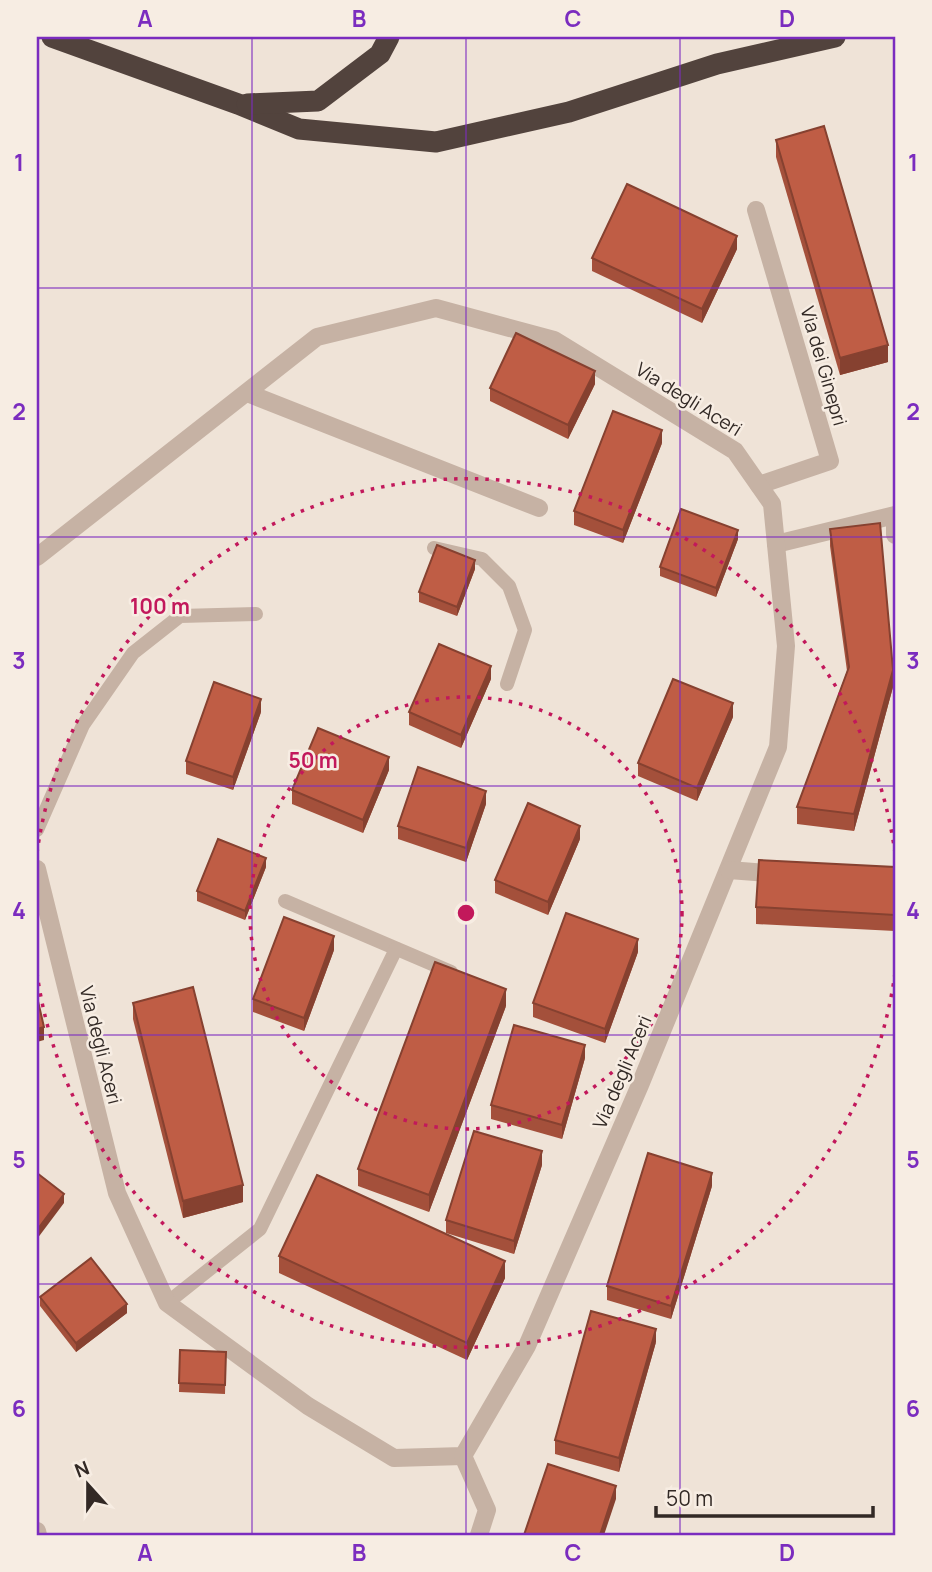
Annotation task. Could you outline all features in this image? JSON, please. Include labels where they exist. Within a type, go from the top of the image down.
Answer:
[{"type":"highway","points":[[52,37],[238,104],[299,129],[436,142],[569,112],[717,64],[835,37]]},
{"type":"highway","points":[[238,104],[318,101],[380,54],[389,37]]},
{"type":"street","name":"Via dei Ginepri","points":[[757,210],[830,461],[759,485]]},
{"type":"street","name":"Via degli Aceri","points":[[37,557],[317,337],[436,308],[554,340],[735,451],[772,504],[786,646],[778,747],[729,870],[527,1346],[463,1456],[394,1458],[308,1406],[167,1303],[117,1193],[37,869]]},
{"type":"street","points":[[247,393],[539,508]]},
{"type":"street","points":[[776,544],[894,515],[895,535]]},
{"type":"street","points":[[729,870],[797,874]]},
{"type":"street","points":[[463,1456],[487,1510],[479,1535]]},
{"type":"lane","points":[[434,548],[482,559],[509,586],[525,630],[507,684]]},
{"type":"lane","points":[[37,830],[83,725],[133,653],[180,616],[256,614]]},
{"type":"lane","points":[[285,901],[465,978]]},
{"type":"lane","points":[[167,1303],[260,1229],[396,948]]},
{"type":"building","points":[[824,126],[888,345],[840,358],[776,140]]},
{"type":"building","points":[[627,184],[737,236],[702,309],[592,258]]},
{"type":"building","points":[[516,333],[595,371],[568,425],[490,388]]},
{"type":"building","points":[[613,411],[662,430],[623,530],[574,511]]},
{"type":"building","points":[[681,509],[738,530],[716,588],[660,567]]},
{"type":"building","points":[[880,523],[893,670],[854,814],[797,807],[849,667],[830,529]]},
{"type":"building","points":[[437,545],[475,560],[457,607],[419,592]]},
{"type":"building","points":[[439,644],[491,666],[461,735],[409,712]]},
{"type":"building","points":[[673,679],[733,703],[697,788],[638,763]]},
{"type":"building","points":[[214,682],[261,699],[233,777],[186,761]]},
{"type":"building","points":[[318,728],[389,757],[363,820],[292,790]]},
{"type":"building","points":[[418,767],[486,791],[466,848],[398,826]]},
{"type":"building","points":[[528,803],[580,826],[548,902],[495,880]]},
{"type":"building","points":[[218,839],[266,858],[245,911],[197,891]]},
{"type":"building","points":[[759,860],[895,867],[895,915],[756,907]]},
{"type":"building","points":[[566,913],[638,939],[605,1029],[533,1003]]},
{"type":"building","points":[[284,917],[334,936],[304,1018],[253,999]]},
{"type":"building","points":[[435,962],[506,989],[429,1195],[358,1169]]},
{"type":"building","points":[[193,987],[243,1185],[183,1201],[133,1003]]},
{"type":"building","points":[[37,997],[44,1027],[37,1029]]},
{"type":"building","points":[[514,1025],[585,1045],[562,1125],[491,1105]]},
{"type":"building","points":[[474,1131],[542,1151],[514,1241],[446,1220]]},
{"type":"building","points":[[648,1153],[712,1173],[671,1306],[607,1286]]},
{"type":"building","points":[[37,1173],[64,1194],[37,1230]]},
{"type":"building","points":[[317,1175],[505,1261],[467,1343],[279,1256]]},
{"type":"building","points":[[91,1258],[127,1304],[76,1343],[40,1297]]},
{"type":"building","points":[[591,1311],[656,1329],[619,1458],[555,1440]]},
{"type":"building","points":[[180,1350],[226,1352],[225,1385],[179,1383]]},
{"type":"building","points":[[548,1464],[616,1486],[600,1535],[524,1535]]}]
